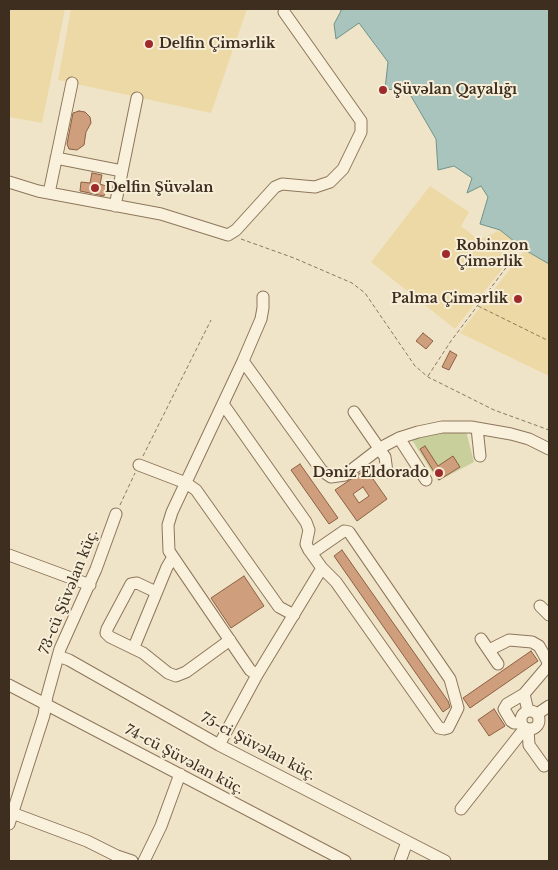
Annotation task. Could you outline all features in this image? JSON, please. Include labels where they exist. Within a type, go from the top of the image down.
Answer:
[{"type":"street","points":[[9,182],[49,193],[161,214],[228,235],[236,230],[275,187],[282,184],[315,187],[330,182],[343,169],[361,132],[361,121],[284,12]]},
{"type":"street","points":[[49,193],[72,83]]},
{"type":"street","points":[[115,206],[137,98]]},
{"type":"street","points":[[56,158],[122,171]]},
{"type":"street","points":[[257,676],[250,670],[173,557],[169,550],[168,525],[172,512],[261,319],[263,297]]},
{"type":"street","points":[[243,361],[325,475],[338,477],[399,438],[442,427],[477,428],[511,434],[529,439],[549,448]]},
{"type":"street","points":[[223,404],[306,522],[309,530],[306,544],[312,553],[322,568],[336,582],[439,728],[448,728],[458,708],[450,679],[349,532],[344,531],[312,553]]},
{"type":"street","points":[[354,412],[384,446],[387,472]]},
{"type":"street","points":[[477,428],[480,456]]},
{"type":"street","points":[[399,438],[426,480]]},
{"type":"street","points":[[139,465],[186,483],[200,495],[279,607],[294,615]]},
{"type":"street","name":"73-cü Şüvəlan küç.","points":[[11,819],[46,704],[58,656],[90,585],[116,514]]},
{"type":"street","points":[[9,555],[90,585]]},
{"type":"street","points":[[134,647],[156,592],[173,557]]},
{"type":"street","points":[[220,745],[257,676],[322,568]]},
{"type":"street","points":[[156,592],[137,583],[131,584],[106,633],[110,637],[143,652],[168,673],[176,676],[186,672],[230,640]]},
{"type":"street","points":[[540,606],[549,614]]},
{"type":"street","points":[[481,639],[498,664]]},
{"type":"street","points":[[489,650],[509,640],[532,642],[539,646],[548,662],[547,667],[524,694],[507,704],[504,709],[511,721],[525,727]]},
{"type":"street","name":"75-ci Şüvəlan küç.","points":[[58,656],[69,660],[220,745],[445,861]]},
{"type":"street","name":"74-cü Şüvəlan küç.","points":[[9,685],[345,861]]},
{"type":"street","points":[[524,694],[533,713]]},
{"type":"street","points":[[544,766],[529,745],[523,714],[533,713],[549,706]]},
{"type":"street","points":[[461,809],[525,727]]},
{"type":"street","points":[[144,861],[161,826],[180,774]]},
{"type":"street","points":[[11,819],[88,841],[117,856],[132,861]]},
{"type":"street","points":[[400,861],[408,842]]},
{"type":"path","points":[[228,235],[294,258],[352,283],[365,293],[415,366],[428,377],[494,410],[549,430]]},
{"type":"path","points":[[428,377],[451,341],[511,261]]},
{"type":"path","points":[[477,305],[549,341]]},
{"type":"path","points":[[116,514],[211,320]]},
{"type":"green space","points":[[451,430],[466,431],[474,462],[438,481],[412,440],[416,437]]},
{"type":"sand","points":[[9,9],[65,9],[42,123],[9,117]]},
{"type":"sand","name":"Delfin Çimərlik","points":[[71,9],[247,9],[211,113],[58,80]]},
{"type":"sand","name":"Robinzon Çimərlik","points":[[430,186],[469,212],[461,226],[479,240],[500,230],[520,246],[455,329],[371,262]]},
{"type":"sand","name":"Palma Çimərlik","points":[[525,250],[549,264],[549,376],[460,333]]},
{"type":"water","points":[[340,9],[549,9],[549,264],[525,250],[500,230],[480,224],[488,197],[481,186],[467,193],[472,178],[454,166],[438,170],[436,139],[408,91],[385,89],[388,62],[359,23],[336,39],[334,24],[341,11]]},
{"type":"building","points":[[85,112],[90,117],[91,123],[86,132],[84,145],[77,150],[69,149],[67,144],[73,113]]},
{"type":"building","points":[[92,173],[102,175],[100,184],[106,186],[104,196],[80,191],[81,182],[90,183]]},
{"type":"building","points":[[423,333],[433,341],[426,349],[416,341]]},
{"type":"building","points":[[450,351],[457,355],[449,370],[442,367]]},
{"type":"building","points":[[425,446],[438,466],[453,456],[460,467],[439,480],[420,449]]},
{"type":"building","points":[[300,464],[338,518],[329,524],[291,470]]},
{"type":"building","points":[[366,469],[387,499],[357,521],[335,490]],"holes":[[[363,487],[369,496],[359,503],[353,494]]]},
{"type":"building","points":[[342,550],[448,701],[450,707],[443,712],[334,556]]},
{"type":"building","points":[[244,576],[264,606],[231,628],[211,598]]},
{"type":"building","points":[[531,651],[538,661],[470,708],[463,698]]},
{"type":"building","points":[[494,709],[505,726],[489,736],[478,720]]},
{"type":"place","name":"Delfin Çimərlik","points":[[149,44]]},
{"type":"place","name":"Şüvəlan Qayalığı","points":[[383,90]]},
{"type":"place","name":"Delfin Şüvəlan","points":[[95,188]]},
{"type":"place","name":"Robinzon Çimərlik","points":[[446,254]]},
{"type":"place","name":"Palma Çimərlik","points":[[518,299]]},
{"type":"place","name":"Dəniz Eldorado","points":[[439,473]]}]
